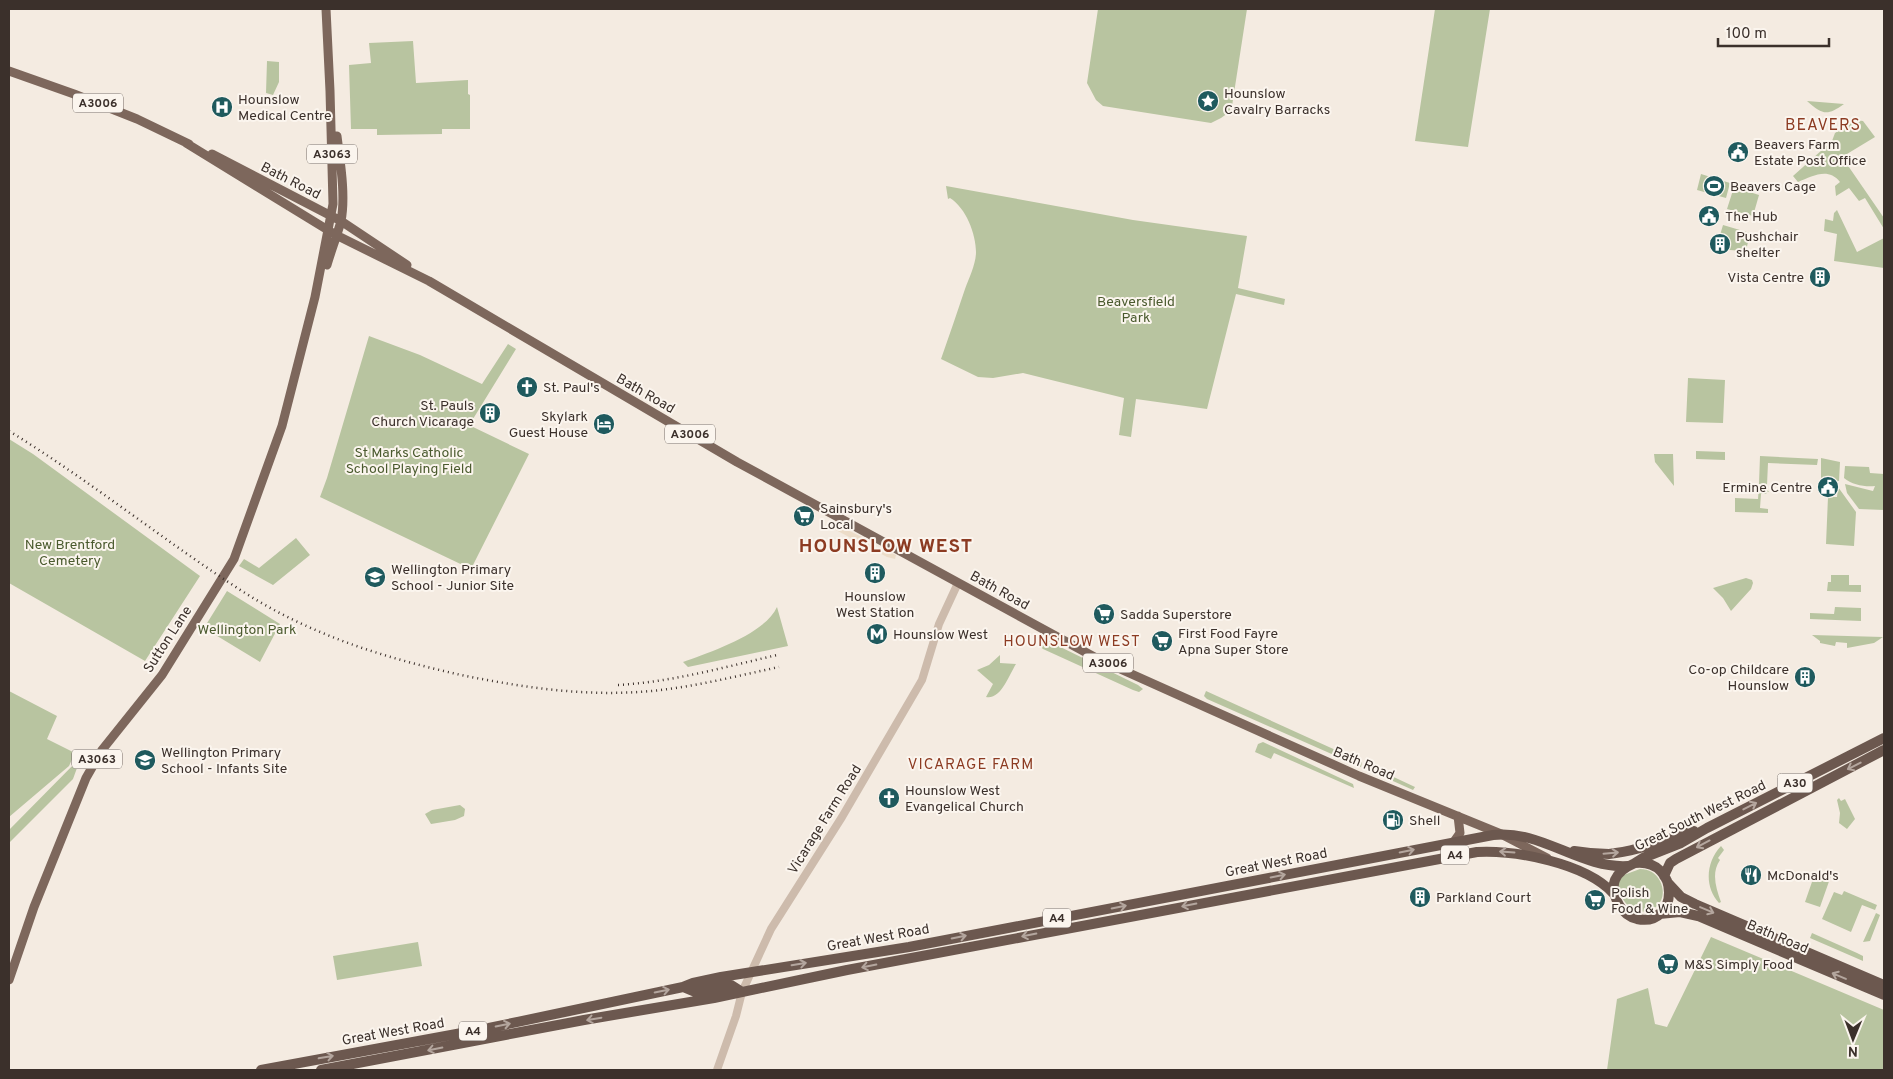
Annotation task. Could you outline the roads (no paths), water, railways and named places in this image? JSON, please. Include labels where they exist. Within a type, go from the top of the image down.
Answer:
[{"type":"highway","name":"Great South West Road","points":[[1631,865],[1643,858],[1681,844],[1707,828],[1884,738]]},
{"type":"highway","name":"Great South West Road","points":[[1666,879],[1670,864],[1674,860],[1884,750]]},
{"type":"highway","points":[[1563,850],[1597,854],[1619,852],[1638,849],[1707,828]]},
{"type":"highway","name":"Great West Road","points":[[261,1070],[489,1028],[683,987],[693,983],[909,947],[1501,834]]},
{"type":"highway","name":"Bath Road","points":[[1501,834],[1514,834],[1563,850],[1603,866],[1631,865]]},
{"type":"highway","name":"Great West Road","points":[[321,1070],[742,992],[876,964],[1237,896],[1303,886],[1462,854],[1492,851],[1510,852],[1554,862]]},
{"type":"highway","name":"Bath Road","points":[[1554,862],[1596,879],[1613,893]]},
{"type":"highway","points":[[1642,863],[1652,865],[1659,869],[1666,879],[1668,902],[1659,914],[1651,918],[1642,919],[1628,916],[1622,910],[1613,893],[1615,878],[1631,865],[1642,863]]},
{"type":"highway","name":"Bath Road","points":[[1666,879],[1681,897],[1695,904],[1884,985]]},
{"type":"highway","name":"Bath Road","points":[[1659,914],[1680,912],[1698,916],[1884,995]]},
{"type":"highway","name":"A4","points":[[683,987],[695,992],[731,985],[742,992]]},
{"type":"main road","name":"A3063","points":[[326,9],[334,225]]},
{"type":"main road","name":"Bath Road","points":[[9,71],[137,119],[222,159],[397,264],[737,462],[1098,659],[1362,778],[1501,834],[1554,862]]},
{"type":"main road","name":"Bath Road","points":[[186,142],[334,225],[398,258],[429,282]]},
{"type":"main road","name":"Sutton Lane","points":[[9,980],[36,901],[86,778],[102,750],[162,675],[232,561],[282,426],[334,225]]},
{"type":"main road","points":[[1453,843],[1460,833],[1458,816]]},
{"type":"street","name":"Vicarage Farm Road","points":[[717,1070],[736,1016],[742,992],[775,922],[842,817],[922,680],[939,624],[958,583]]},
{"type":"railway","points":[[9,431],[68,469],[184,551],[268,607],[322,633],[407,662],[466,676],[535,688],[604,693],[627,693],[683,687],[779,667]]},
{"type":"railway","points":[[618,685],[658,681],[777,655]]},
{"type":"place","name":"Hounslow Cavalry Barracks","points":[[1208,101]]},
{"type":"place","name":"Hounslow Medical Centre","points":[[222,107]]},
{"type":"place","name":"Beavers Farm Estate Post Office","points":[[1738,152]]},
{"type":"place","name":"Beavers Cage","points":[[1714,186]]},
{"type":"place","name":"The Hub","points":[[1709,216]]},
{"type":"place","name":"Pushchair shelter","points":[[1720,244]]},
{"type":"place","name":"Vista Centre","points":[[1820,277]]},
{"type":"place","name":"St. Paul's","points":[[527,387]]},
{"type":"place","name":"St. Pauls Church Vicarage","points":[[490,413]]},
{"type":"place","name":"Skylark Guest House","points":[[604,424]]},
{"type":"place","name":"Ermine Centre","points":[[1828,487]]},
{"type":"place","name":"Sainsbury's Local","points":[[804,516]]},
{"type":"place","name":"Hounslow West Station","points":[[875,573]]},
{"type":"place","name":"Wellington Primary School - Junior Site","points":[[375,577]]},
{"type":"place","name":"Sadda Superstore","points":[[1104,614]]},
{"type":"place","name":"Hounslow West","points":[[877,634]]},
{"type":"place","name":"First Food Fayre Apna Super Store","points":[[1162,641]]},
{"type":"place","name":"Co-op Childcare Hounslow","points":[[1805,677]]},
{"type":"place","name":"Wellington Primary School - Infants Site","points":[[145,760]]},
{"type":"place","name":"Hounslow West Evangelical Church","points":[[889,798]]},
{"type":"place","name":"Shell","points":[[1393,820]]},
{"type":"place","name":"McDonald's","points":[[1751,875]]},
{"type":"place","name":"Parkland Court","points":[[1420,897]]},
{"type":"place","name":"Polish Food & Wine","points":[[1595,900]]},
{"type":"place","name":"M&S Simply Food","points":[[1668,964]]},
{"type":"district","name":"BEAVERS","points":[[1823,124]]},
{"type":"district","name":"HOUNSLOW WEST","points":[[886,545]]},
{"type":"district","name":"HOUNSLOW WEST","points":[[1072,641]]},
{"type":"district","name":"VICARAGE FARM","points":[[971,764]]},
{"type":"park label","name":"Beaversfield Park","points":[[1136,310]]},
{"type":"park label","name":"St Marks Catholic School Playing Field","points":[[409,460]]},
{"type":"park label","name":"New Brentford Cemetery","points":[[70,552]]},
{"type":"park label","name":"Wellington Park","points":[[247,629]]}]
